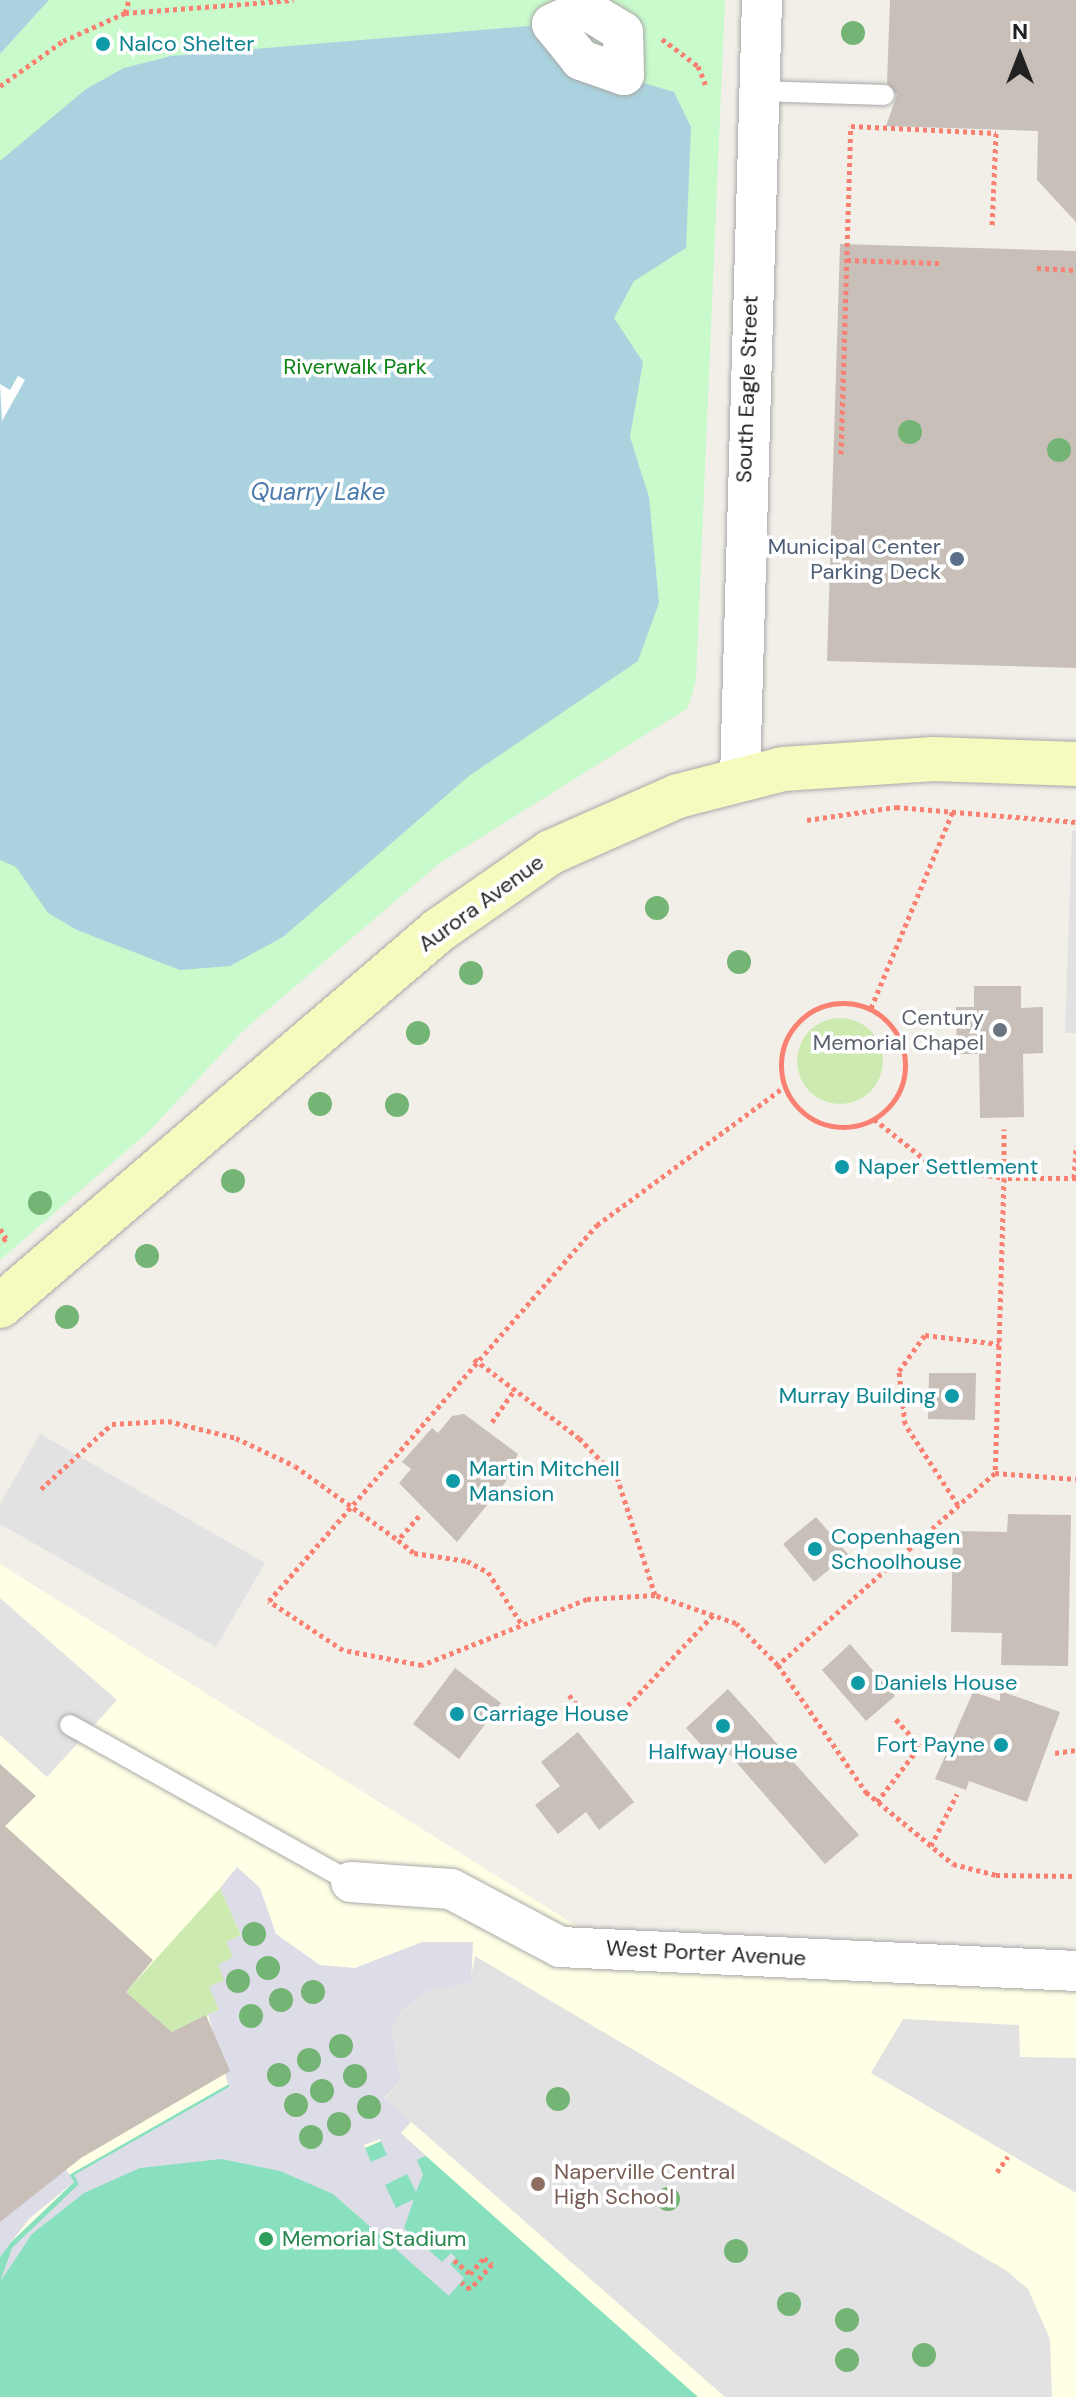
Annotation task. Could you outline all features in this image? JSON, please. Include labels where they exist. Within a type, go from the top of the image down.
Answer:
[{"type":"main road","name":"Aurora Avenue","points":[[0,1306],[507,880],[617,820],[740,778],[934,759],[1076,764]]},
{"type":"street","name":"South Eagle Street","points":[[740,778],[762,0]]},
{"type":"street","name":"West Porter Avenue","points":[[351,1882],[451,1889],[560,1947],[1076,1971]]},
{"type":"lane","points":[[758,91],[884,95]]},
{"type":"lane","points":[[70,1725],[351,1882]]},
{"type":"path","points":[[125,13],[129,0]]},
{"type":"path","points":[[0,86],[63,41],[125,13],[294,0]]},
{"type":"path","points":[[653,32],[698,66],[706,86]]},
{"type":"path","points":[[841,454],[851,126],[996,133],[992,228]]},
{"type":"path","points":[[847,260],[939,263]]},
{"type":"path","points":[[1037,268],[1076,270]]},
{"type":"path","points":[[807,820],[896,807],[1076,822]]},
{"type":"path","points":[[871,1008],[953,811]]},
{"type":"path","points":[[829,1003],[871,1008],[899,1035],[905,1053],[900,1091],[874,1119],[832,1126],[795,1105],[784,1087],[780,1066],[794,1026],[829,1003]]},
{"type":"path","points":[[784,1087],[597,1225],[474,1359],[269,1601],[343,1650],[422,1665],[587,1599],[655,1595],[714,1614],[736,1623],[778,1665],[877,1802],[953,1864],[996,1875],[1076,1876]]},
{"type":"path","points":[[874,1119],[933,1166],[1004,1178],[1075,1178],[1076,1146]]},
{"type":"path","points":[[995,1473],[1004,1129]]},
{"type":"path","points":[[0,1229],[6,1238],[0,1243]]},
{"type":"path","points":[[958,1505],[905,1424],[899,1371],[925,1335],[999,1344]]},
{"type":"path","points":[[474,1359],[579,1438],[617,1477],[655,1595]]},
{"type":"path","points":[[492,1422],[514,1391]]},
{"type":"path","points":[[41,1489],[112,1424],[168,1421],[236,1438],[295,1466],[414,1553],[467,1561],[488,1572],[523,1627]]},
{"type":"path","points":[[778,1665],[995,1473],[1076,1479]]},
{"type":"path","points":[[398,1540],[419,1516]]},
{"type":"path","points":[[569,1695],[586,1716],[617,1717],[714,1614]]},
{"type":"path","points":[[877,1802],[920,1746],[895,1718]]},
{"type":"path","points":[[1055,1753],[1076,1750]]},
{"type":"path","points":[[931,1846],[957,1794]]},
{"type":"path","points":[[997,2172],[1008,2156]]},
{"type":"path","points":[[454,2260],[470,2274],[484,2258],[492,2264],[470,2289],[461,2282]]},
{"type":"shaded area","points":[[1072,831],[1076,831],[1076,1033],[1065,1033]]},
{"type":"shaded area","points":[[40,1434],[265,1563],[216,1647],[0,1524],[0,1504]]},
{"type":"shaded area","name":"Naperville Central High School","points":[[0,1564],[618,1952],[1076,1972],[1076,2397],[0,2397]]},
{"type":"shaded area","points":[[0,1598],[117,1700],[47,1777],[0,1735]]},
{"type":"shaded area","points":[[237,1867],[260,1888],[276,1934],[320,1965],[355,1968],[422,1942],[473,1942],[471,1982],[425,1992],[400,2013],[392,2029],[401,2079],[385,2098],[411,2122],[401,2133],[426,2156],[417,2160],[423,2175],[416,2192],[407,2174],[385,2185],[396,2208],[414,2199],[404,2228],[442,2262],[451,2253],[456,2258],[450,2264],[464,2278],[449,2296],[333,2194],[280,2171],[221,2159],[140,2168],[84,2193],[32,2234],[0,2282],[12,2248],[79,2184],[74,2175],[229,2087],[208,2014],[219,2010],[209,1987],[224,1980],[218,1965],[233,1957],[226,1942],[241,1935],[220,1888]],"holes":[[[380,2139],[387,2155],[371,2162],[364,2145]]]},
{"type":"shaded area","points":[[475,1956],[1007,2271],[1028,2289],[1050,2339],[1052,2397],[725,2397],[385,2099],[401,2079],[392,2029],[400,2013],[425,1992],[470,1982]]},
{"type":"shaded area","points":[[903,2019],[1019,2025],[1020,2057],[1076,2058],[1076,2193],[871,2073]]},
{"type":"shaded area","points":[[66,2169],[74,2182],[29,2219],[0,2257],[0,2183]]},
{"type":"green space","name":"Quarry Lake","points":[[49,0],[725,0],[696,680],[688,708],[440,863],[244,1030],[148,1132],[0,1260],[0,54]]},
{"type":"green space","points":[[840,1018],[864,1025],[876,1037],[883,1061],[876,1085],[864,1097],[840,1104],[816,1097],[804,1085],[797,1061],[804,1037],[816,1025]]},
{"type":"green space","points":[[220,1888],[241,1935],[219,2010],[172,2032],[126,1992]]},
{"type":"green space","name":"Memorial Stadium","points":[[236,2080],[365,2148],[400,2133],[698,2397],[0,2397],[0,2257],[6,2247],[74,2182],[69,2175]]},
{"type":"water","points":[[0,0],[49,0],[0,54]]},
{"type":"water","name":"Quarry Lake","points":[[552,24],[637,81],[674,92],[691,127],[686,248],[634,281],[614,318],[643,362],[630,437],[649,497],[659,603],[638,661],[469,776],[283,937],[230,966],[180,970],[77,930],[48,913],[16,867],[0,860],[0,161],[86,89],[124,68],[171,56]]},
{"type":"pier","points":[[18,376],[25,380],[2,421],[0,384],[10,390]]},
{"type":"building","points":[[890,0],[1076,0],[1076,222],[1037,180],[1038,131],[886,126],[897,95],[887,83]]},
{"type":"building","points":[[840,244],[1076,251],[1076,668],[827,661]]},
{"type":"building","name":"Century Memorial Chapel","points":[[974,986],[1021,986],[1021,1008],[1043,1007],[1043,1053],[1023,1054],[1024,1117],[980,1118],[979,1054],[957,1054],[956,1007],[974,1007]]},
{"type":"building","name":"Murray Building","points":[[929,1373],[976,1373],[975,1420],[928,1419]]},
{"type":"building","name":"Martin Mitchell Mansion","points":[[464,1414],[518,1454],[505,1483],[457,1542],[399,1483],[411,1469],[402,1462],[432,1428],[438,1433],[452,1416]]},
{"type":"building","points":[[1008,1514],[1071,1515],[1068,1666],[1001,1665],[1002,1633],[951,1632],[953,1531],[1007,1532]]},
{"type":"building","name":"Copenhagen Schoolhouse","points":[[816,1517],[848,1554],[814,1582],[783,1544]]},
{"type":"building","name":"Daniels House","points":[[850,1644],[895,1696],[866,1721],[822,1670]]},
{"type":"building","name":"Carriage House","points":[[455,1668],[501,1703],[459,1759],[413,1724]]},
{"type":"building","points":[[728,1689],[859,1835],[825,1864],[729,1754],[718,1764],[686,1728]]},
{"type":"building","name":"Fort Payne","points":[[1000,1691],[1060,1712],[1027,1802],[969,1781],[966,1790],[935,1779],[973,1692],[1000,1701]]},
{"type":"building","points":[[578,1732],[634,1802],[599,1830],[586,1812],[558,1834],[535,1805],[560,1786],[541,1762]]},
{"type":"building","points":[[0,1764],[36,1796],[5,1826],[153,1960],[126,1992],[172,2032],[206,2015],[230,2071],[81,2158],[0,2222]]},
{"type":"place","name":"Nalco Shelter","points":[[103,44]]},
{"type":"place","name":"Municipal Center Parking Deck","points":[[957,559]]},
{"type":"place","name":"Century Memorial Chapel","points":[[1000,1030]]},
{"type":"place","name":"Naper Settlement","points":[[842,1167]]},
{"type":"place","name":"Murray Building","points":[[952,1396]]},
{"type":"place","name":"Martin Mitchell Mansion","points":[[453,1481]]},
{"type":"place","name":"Copenhagen Schoolhouse","points":[[815,1549]]},
{"type":"place","name":"Daniels House","points":[[858,1683]]},
{"type":"place","name":"Carriage House","points":[[457,1714]]},
{"type":"place","name":"Halfway House","points":[[723,1726]]},
{"type":"place","name":"Fort Payne","points":[[1001,1745]]},
{"type":"place","name":"Naperville Central High School","points":[[538,2184]]},
{"type":"place","name":"Memorial Stadium","points":[[266,2239]]},
{"type":"park label","name":"Riverwalk Park","points":[[355,367]]}]
